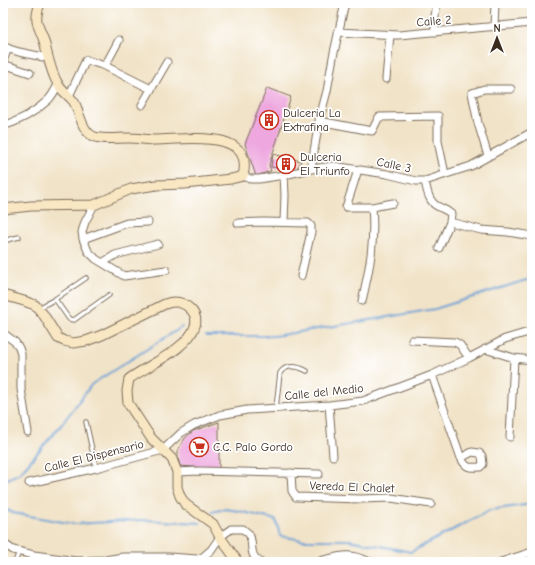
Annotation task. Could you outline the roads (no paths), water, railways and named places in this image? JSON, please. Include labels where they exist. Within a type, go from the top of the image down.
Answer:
[{"type":"main road","points":[[3,209],[32,206],[94,205],[131,189],[156,185],[185,184],[231,179],[242,176],[244,165],[243,157],[239,150],[232,145],[218,140],[154,140],[130,138],[105,139],[88,134],[74,102],[58,85],[48,58],[44,38],[39,28],[37,19],[40,3]]},
{"type":"main road","points":[[3,295],[24,300],[35,305],[58,338],[73,343],[86,341],[102,335],[165,304],[174,302],[182,303],[188,306],[196,319],[195,326],[189,338],[181,346],[129,379],[128,403],[148,434],[172,459],[177,472],[177,487],[185,504],[213,524],[220,537],[238,562]]},
{"type":"street","points":[[311,169],[345,3]]},
{"type":"street","points":[[436,32],[434,23],[437,3]]},
{"type":"street","points":[[494,28],[495,3]]},
{"type":"street","name":"Calle 2","points":[[338,32],[390,35],[494,28],[532,23]]},
{"type":"street","points":[[386,79],[390,35]]},
{"type":"street","points":[[105,66],[119,40]]},
{"type":"street","points":[[3,61],[6,47],[37,57],[48,58]]},
{"type":"street","points":[[69,96],[86,60],[105,66],[151,90]]},
{"type":"street","points":[[142,105],[167,62]]},
{"type":"street","points":[[3,64],[30,73]]},
{"type":"street","points":[[3,126],[33,112],[48,100],[58,85]]},
{"type":"street","points":[[488,156],[478,123],[472,93],[484,89],[511,89]]},
{"type":"street","points":[[320,121],[372,131],[379,117],[438,116],[439,154],[445,174]]},
{"type":"street","name":"Calle 3","points":[[242,176],[251,179],[284,175],[333,166],[387,174],[416,181],[425,181],[471,166],[532,132]]},
{"type":"street","points":[[358,170],[346,207],[372,207],[393,204]]},
{"type":"street","points":[[284,175],[284,222]]},
{"type":"street","points":[[425,181],[431,202],[436,206],[449,211],[451,217],[439,248]]},
{"type":"street","points":[[94,205],[85,222],[82,232],[88,251],[96,259],[104,262],[119,274],[124,276],[166,270]]},
{"type":"street","points":[[362,301],[371,263],[373,239],[372,207]]},
{"type":"street","points":[[83,239],[127,224],[148,222]]},
{"type":"street","points":[[450,222],[481,230],[532,236]]},
{"type":"street","points":[[238,223],[308,223],[311,226],[311,232],[301,276]]},
{"type":"street","points":[[104,262],[115,255],[158,244]]},
{"type":"street","name":"Calle del Medio","points":[[163,450],[181,433],[194,425],[220,415],[247,410],[329,405],[363,401],[432,375],[505,339],[532,331]]},
{"type":"street","points":[[3,333],[15,342],[22,354],[21,389],[28,432]]},
{"type":"street","points":[[412,340],[455,342],[460,345],[469,358]]},
{"type":"street","points":[[485,349],[514,358],[532,360]]},
{"type":"street","points":[[510,437],[514,358]]},
{"type":"street","points":[[432,375],[461,458]]},
{"type":"street","points":[[329,405],[334,456]]},
{"type":"street","name":"Calle El Dispensario","points":[[30,483],[96,468],[163,450]]},
{"type":"street","name":"Vereda El Chalet","points":[[177,472],[199,471],[319,474]]},
{"type":"street","name":"Vereda El Chalet","points":[[291,473],[292,491],[296,497],[361,499],[391,498],[431,504]]},
{"type":"street","points":[[3,543],[13,550],[76,562],[169,557],[197,559],[203,557],[220,537],[231,530],[243,529],[249,534],[252,552],[256,560],[260,562]]},
{"type":"street","points":[[501,562],[532,552]]},
{"type":"street","points":[[315,562],[345,555],[357,556],[370,562]]},
{"type":"lane","points":[[3,241],[19,237]]},
{"type":"lane","points":[[38,308],[55,299],[86,278]]},
{"type":"lane","points":[[55,299],[70,319],[74,320],[109,295]]},
{"type":"lane","points":[[276,408],[280,373],[283,369],[295,366],[307,371]]},
{"type":"lane","points":[[86,422],[96,468]]},
{"type":"lane","points":[[14,562],[19,551]]},
{"type":"waterway","points":[[206,336],[275,336],[435,309],[532,279]]},
{"type":"waterway","points":[[3,481],[20,473],[62,424],[92,384],[182,327]]},
{"type":"waterway","points":[[212,512],[225,509],[276,520],[280,536],[303,540],[349,540],[411,552],[490,510],[532,504]]},
{"type":"waterway","points":[[3,508],[13,513],[74,524],[145,520],[200,523]]},
{"type":"place","name":"Dulceria La Extrafina","points":[[269,120]]},
{"type":"place","name":"Dulceria El Triunfo","points":[[286,164]]},
{"type":"place","name":"C.C. Palo Gordo","points":[[199,447]]}]
